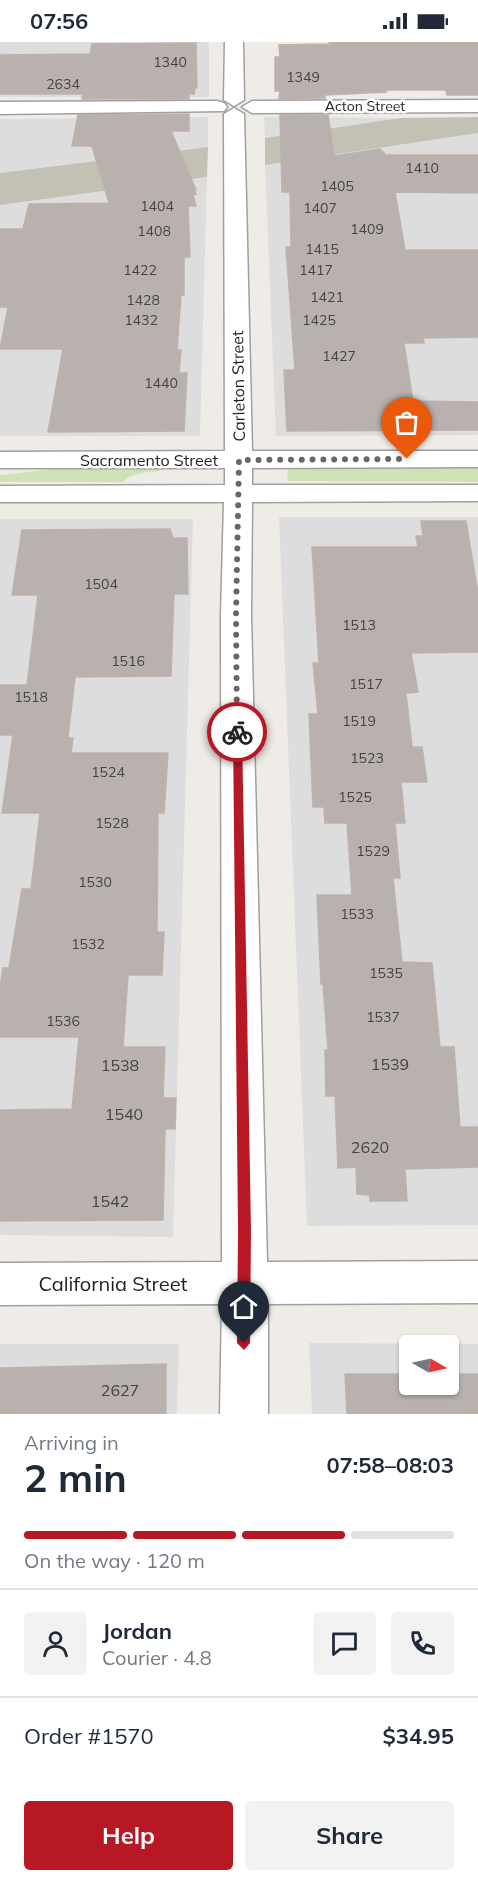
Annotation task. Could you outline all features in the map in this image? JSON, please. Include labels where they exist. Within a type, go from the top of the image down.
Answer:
[{"type":"street","name":"Carleton Street","points":[[234,42],[238,477],[236,616],[244,1414]]},
{"type":"street","name":"Acton Street","points":[[0,108],[478,106]]},
{"type":"street","name":"Sacramento Street","points":[[0,494],[478,459]]},
{"type":"street","name":"Sacramento Street","points":[[0,460],[478,493]]},
{"type":"street","name":"California Street","points":[[0,1284],[478,1282]]},
{"type":"shaded area","points":[[0,42],[209,42],[209,97],[0,97]]},
{"type":"shaded area","points":[[208,117],[208,147],[0,173],[0,119]]},
{"type":"shaded area","points":[[264,117],[401,118],[265,138]]},
{"type":"shaded area","points":[[478,117],[478,133],[265,165],[265,138],[401,118]]},
{"type":"shaded area","points":[[478,133],[478,435],[276,436],[265,165]]},
{"type":"shaded area","points":[[208,147],[207,177],[0,205],[0,173]]},
{"type":"shaded area","points":[[207,177],[200,436],[0,436],[0,205]]},
{"type":"shaded area","points":[[279,517],[478,517],[478,1225],[307,1226]]},
{"type":"shaded area","points":[[0,519],[193,519],[173,1237],[0,1235]]},
{"type":"shaded area","points":[[309,1343],[399,1344],[399,1395],[459,1395],[459,1344],[478,1344],[478,1414],[312,1414]]},
{"type":"shaded area","points":[[0,1344],[179,1344],[177,1414],[0,1414]]},
{"type":"green space","points":[[305,467],[478,467],[478,482],[287,481],[288,469]]},
{"type":"green space","points":[[63,468],[168,468],[138,474],[123,482],[0,482],[0,475]]},
{"type":"building","points":[[329,42],[478,42],[478,95],[447,95],[446,90],[385,90],[386,92],[325,95],[325,98],[279,99],[280,91],[275,91],[275,57],[280,57],[279,45],[330,44]]},
{"type":"building","points":[[196,43],[197,88],[194,94],[189,94],[189,99],[82,99],[83,94],[0,94],[0,55],[90,54],[92,44]]},
{"type":"building","points":[[189,114],[189,131],[171,131],[196,190],[194,190],[196,194],[193,195],[196,206],[188,206],[190,257],[184,257],[184,295],[181,295],[177,350],[181,350],[179,373],[187,373],[184,431],[48,432],[63,349],[0,349],[8,307],[0,307],[0,229],[23,229],[29,204],[109,203],[92,146],[72,146],[78,115]]},
{"type":"building","points":[[280,115],[328,115],[334,156],[380,149],[386,155],[478,155],[478,193],[395,192],[405,250],[478,250],[478,337],[423,338],[424,343],[404,343],[413,401],[478,402],[478,430],[287,431],[284,370],[295,370],[286,247],[291,247],[290,192],[282,192]]},
{"type":"building","points":[[421,521],[466,521],[478,593],[478,652],[411,653],[418,692],[406,693],[412,747],[422,747],[427,782],[401,782],[405,823],[395,823],[400,878],[393,878],[402,962],[432,963],[440,1047],[454,1047],[460,1127],[478,1127],[478,1167],[405,1169],[407,1201],[370,1201],[370,1195],[357,1194],[356,1167],[338,1168],[335,1096],[326,1096],[325,1050],[328,1050],[323,984],[321,984],[317,895],[352,895],[347,823],[325,823],[324,807],[313,807],[309,714],[318,714],[313,663],[319,663],[312,547],[418,547],[416,536],[423,536]]},
{"type":"building","points":[[170,529],[173,538],[187,538],[188,594],[174,594],[171,676],[75,677],[68,738],[73,738],[71,753],[168,753],[164,813],[158,813],[157,932],[164,932],[162,975],[128,975],[123,1047],[165,1047],[163,1098],[176,1098],[175,1129],[165,1129],[163,1220],[0,1221],[0,1110],[72,1109],[79,1037],[0,1037],[0,987],[3,968],[9,968],[22,889],[31,889],[40,813],[2,813],[13,735],[0,735],[0,685],[27,685],[38,595],[12,595],[22,530]]},
{"type":"building","points":[[166,1364],[166,1414],[0,1414],[0,1368]]},
{"type":"building","points":[[345,1374],[399,1374],[399,1395],[459,1395],[459,1374],[478,1374],[478,1414],[347,1414]]},
{"type":"way so far","points":[[237,732],[236,616],[239,460],[407,459]]},
{"type":"route","points":[[237,732],[245,1230],[244,1343]]}]
